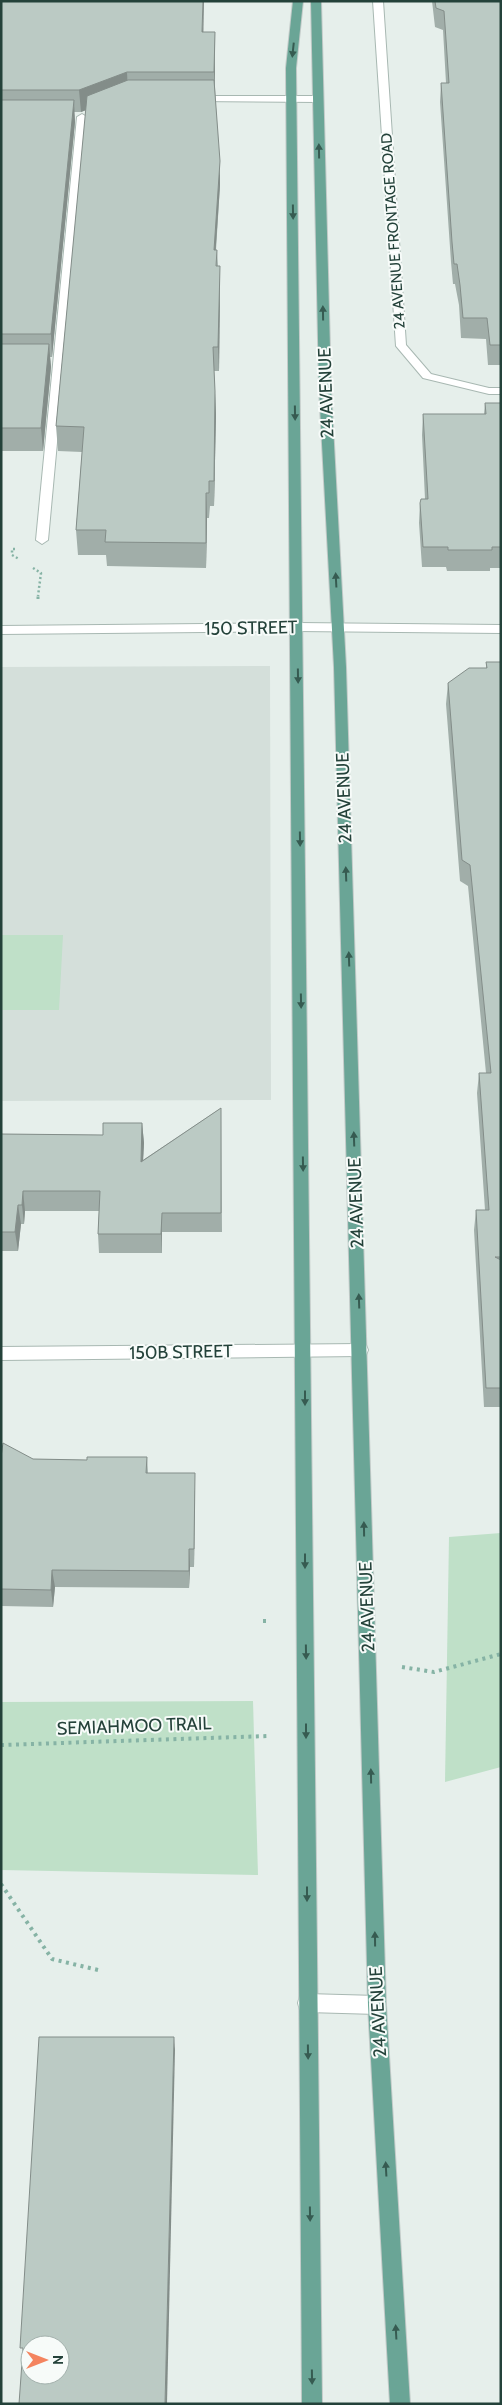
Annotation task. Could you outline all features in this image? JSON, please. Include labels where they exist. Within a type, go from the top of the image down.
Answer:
[{"type":"main road","name":"24 AVENUE","points":[[298,1],[291,68],[298,628],[307,2003],[312,2404]]},
{"type":"main road","name":"24 AVENUE","points":[[316,1],[325,388],[339,629],[377,2005],[400,2404]]},
{"type":"street","name":"24 AVENUE FRONTAGE ROAD","points":[[378,1],[401,346],[427,376],[488,391],[501,391]]},
{"type":"street","points":[[184,99],[318,99]]},
{"type":"street","points":[[42,540],[55,362],[82,116]]},
{"type":"street","name":"150 STREET","points":[[1,630],[298,628],[501,630]]},
{"type":"street","name":"150B STREET","points":[[1,1354],[360,1350]]},
{"type":"street","points":[[307,2003],[377,2005]]},
{"type":"path","points":[[36,630],[41,573],[12,555],[12,549],[42,540]]},
{"type":"path","points":[[399,1667],[434,1672],[501,1654]]},
{"type":"path","name":"SEMIAHMOO TRAIL","points":[[1,1744],[268,1736]]},
{"type":"path","points":[[1,1884],[52,1959],[98,1970]]},
{"type":"shaded area","points":[[270,666],[271,1100],[1,1101],[1,667]]},
{"type":"green space","points":[[1,935],[63,935],[59,1010],[1,1010]]},
{"type":"green space","points":[[501,1533],[501,1767],[445,1782],[449,1537]]},
{"type":"green space","points":[[253,1701],[258,1875],[1,1870],[1,1702]]},
{"type":"building","points":[[1,1],[203,1],[202,32],[215,32],[214,72],[127,72],[79,90],[1,90]]},
{"type":"building","points":[[435,1],[501,1],[501,345],[490,345],[487,318],[463,318],[457,264],[454,264],[441,83],[449,83],[444,11],[436,8]]},
{"type":"building","points":[[128,80],[214,80],[220,161],[214,250],[217,250],[216,266],[220,266],[218,347],[213,347],[215,391],[214,481],[209,481],[209,493],[206,493],[206,543],[105,542],[106,530],[76,530],[84,427],[56,426],[87,96]]},
{"type":"building","points":[[1,100],[74,100],[51,334],[1,334]]},
{"type":"building","points":[[1,344],[49,344],[41,428],[1,428]]},
{"type":"building","points":[[485,403],[501,403],[501,547],[492,547],[492,550],[448,550],[448,547],[423,547],[420,503],[421,499],[428,499],[423,414],[486,414]]},
{"type":"building","points":[[486,662],[501,662],[501,1257],[495,1257],[501,1260],[501,1388],[486,1388],[476,1210],[489,1210],[479,1073],[491,1073],[470,865],[462,860],[448,683],[469,668],[487,668]]},
{"type":"building","points":[[221,1108],[221,1213],[162,1213],[161,1234],[98,1234],[100,1191],[23,1191],[22,1205],[18,1205],[15,1232],[1,1232],[1,1134],[103,1135],[103,1123],[142,1123],[141,1162]]},
{"type":"building","points":[[3,1443],[33,1459],[87,1460],[87,1457],[147,1457],[146,1473],[195,1473],[194,1549],[189,1549],[189,1571],[52,1570],[51,1590],[1,1589],[1,1457]]},
{"type":"building","points":[[39,2037],[174,2037],[165,2404],[19,2404],[20,2385],[70,2385],[70,2335],[21,2335]]}]
